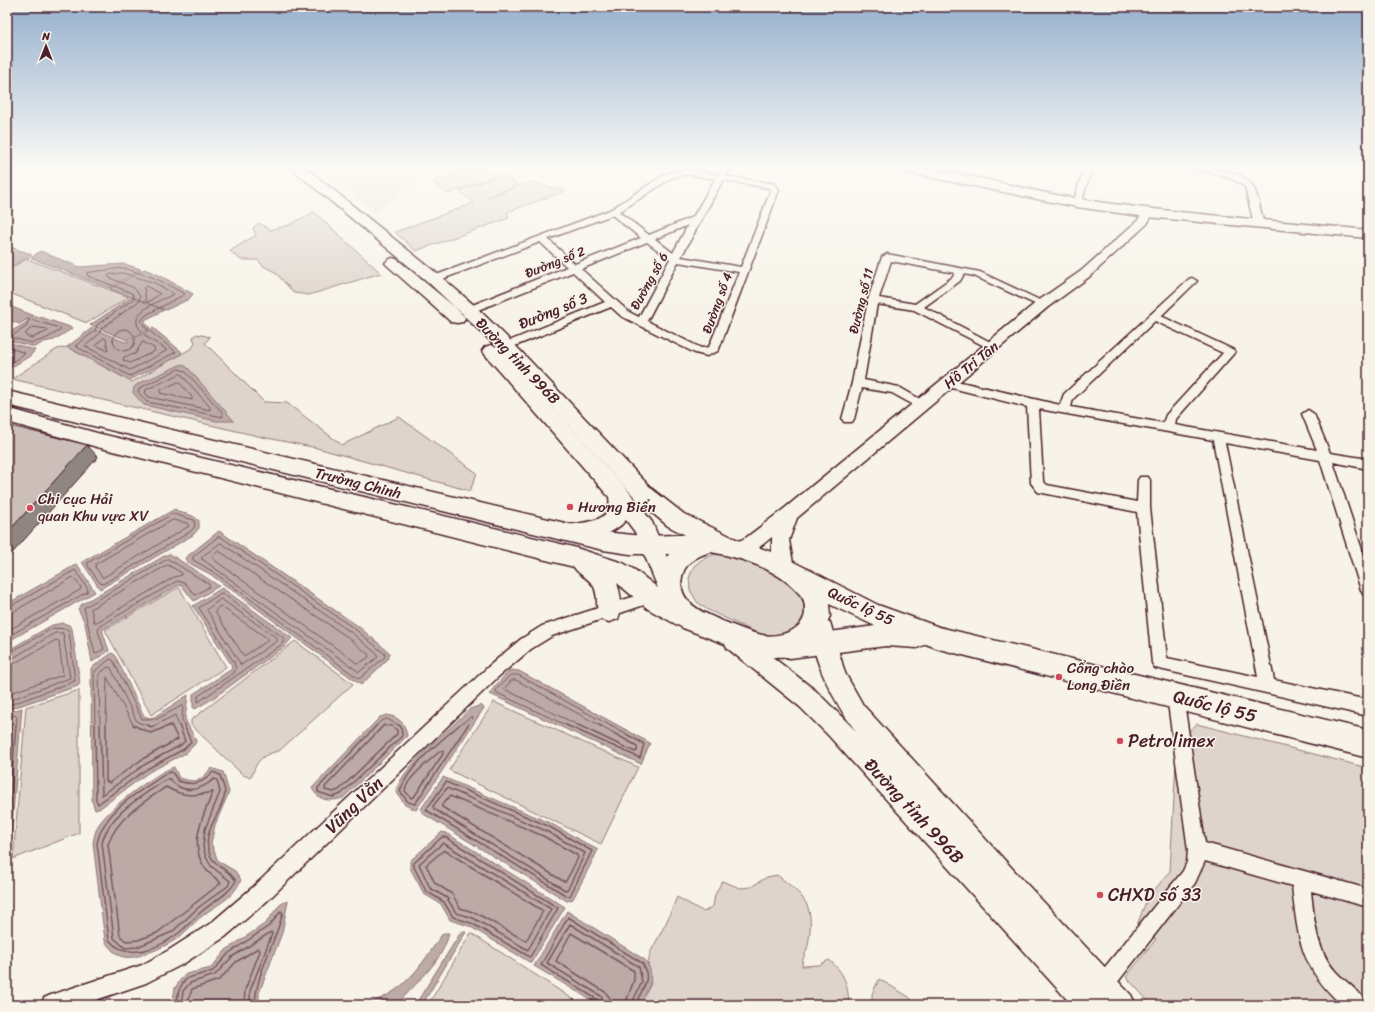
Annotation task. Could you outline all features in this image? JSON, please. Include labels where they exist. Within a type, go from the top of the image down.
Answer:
[{"type":"highway","name":"Trường Chinh","points":[[7,398],[616,544],[652,546],[711,543]]},
{"type":"highway","name":"Trường Chinh","points":[[7,415],[97,440],[573,557],[615,570],[660,592]]},
{"type":"highway","points":[[711,543],[739,549],[785,569],[804,582],[812,592],[818,609],[812,629],[804,638],[792,644],[779,647],[765,647],[683,614],[672,600],[660,592],[676,562],[685,552],[697,546],[711,543]]},
{"type":"highway","points":[[573,557],[595,571],[603,579],[608,589],[609,611]]},
{"type":"highway","name":"Quốc lộ 55","points":[[785,569],[870,613],[939,638],[1368,744]]},
{"type":"highway","name":"Quốc lộ 55","points":[[779,647],[825,644],[886,635],[939,638]]},
{"type":"main road","name":"Đường tỉnh 996B","points":[[344,215],[480,338],[619,494],[644,528],[652,546],[660,592]]},
{"type":"main road","name":"Đường tỉnh 996B","points":[[351,215],[434,278],[469,310],[506,346],[645,495],[676,520],[705,536],[739,549]]},
{"type":"main road","points":[[1170,215],[1368,234]]},
{"type":"main road","points":[[567,532],[592,530],[605,526],[618,513],[621,500],[619,494]]},
{"type":"main road","name":"Đường tỉnh 996B","points":[[818,609],[830,663],[841,691],[864,724],[1011,888],[1097,995]]},
{"type":"main road","name":"Đường tỉnh 996B","points":[[723,631],[808,699],[1097,995],[1121,1005]]},
{"type":"street","points":[[434,278],[604,215]]},
{"type":"street","points":[[617,215],[676,259],[743,270]]},
{"type":"street","name":"Đường số 6","points":[[641,322],[698,215]]},
{"type":"street","name":"Đường số 4","points":[[541,238],[611,303],[625,314],[699,351],[707,352],[714,349],[765,215]]},
{"type":"street","name":"Hồ Tri Tân","points":[[739,549],[753,542],[791,513],[868,451],[1043,304],[1085,274],[1143,222],[1146,215]]},
{"type":"street","points":[[1257,215],[1259,224]]},
{"type":"street","name":"Đường số 2","points":[[469,310],[575,269],[646,238],[696,219]]},
{"type":"street","name":"Đường số 11","points":[[848,419],[858,383],[873,300],[887,257],[977,274],[1043,304]]},
{"type":"street","points":[[917,307],[956,279],[961,271]]},
{"type":"street","points":[[1064,409],[1068,397],[1192,281]]},
{"type":"street","points":[[873,300],[917,307],[992,347]]},
{"type":"street","name":"Đường số 3","points":[[506,346],[611,303]]},
{"type":"street","points":[[1154,317],[1230,352],[1170,418],[1168,428]]},
{"type":"street","points":[[858,383],[895,390],[921,405]]},
{"type":"street","points":[[948,383],[1033,404],[1368,464]]},
{"type":"street","points":[[1033,404],[1037,483],[1043,489],[1143,508]]},
{"type":"street","points":[[1308,414],[1325,456],[1368,590]]},
{"type":"street","points":[[1218,437],[1267,685]]},
{"type":"street","points":[[1144,480],[1143,508],[1160,663],[1368,708]]},
{"type":"street","points":[[785,569],[779,540],[782,528],[791,513]]},
{"type":"street","name":"Vũng Vằn","points":[[52,1005],[146,973],[176,957],[218,930],[260,894],[493,672],[526,644],[556,628],[609,611],[660,592]]},
{"type":"street","points":[[1097,995],[1189,878],[1196,864],[1197,850],[1175,696]]},
{"type":"street","points":[[1197,850],[1368,898]]},
{"type":"street","points":[[1300,880],[1306,921],[1316,956],[1322,969],[1334,984],[1357,1005]]},
{"type":"shaded area","points":[[308,215],[318,215],[381,273],[309,295],[294,293],[275,272],[263,266],[258,260],[241,260],[230,251],[256,235],[253,228],[259,223],[270,230],[289,225]]},
{"type":"shaded area","points":[[441,215],[508,215],[509,218],[416,251],[395,232]]},
{"type":"shaded area","points":[[27,259],[129,297],[87,323],[7,292],[7,270]]},
{"type":"shaded area","points":[[197,334],[210,337],[205,343],[264,402],[287,403],[342,445],[399,417],[477,473],[470,491],[317,448],[262,437],[12,379],[57,349],[67,347],[132,382],[192,348],[195,343],[193,337]]},
{"type":"shaded area","points":[[715,554],[741,557],[793,584],[802,595],[804,605],[804,615],[796,628],[790,633],[773,637],[757,633],[708,610],[697,602],[690,590],[689,578],[694,566],[701,560]]},
{"type":"shaded area","points":[[179,587],[226,667],[151,715],[105,630]]},
{"type":"shaded area","points":[[295,641],[353,684],[279,751],[261,758],[252,775],[249,777],[243,775],[191,725],[191,720]]},
{"type":"shaded area","points":[[79,690],[79,833],[13,859],[26,707]]},
{"type":"shaded area","points":[[494,702],[638,767],[601,844],[449,770]]},
{"type":"shaded area","points":[[1197,724],[1368,768],[1368,1005],[1152,1005],[1126,977],[1156,939],[1137,925],[1147,899],[1170,871],[1177,742]]},
{"type":"shaded area","points":[[777,875],[802,897],[809,912],[810,932],[802,966],[819,965],[829,960],[839,970],[845,980],[848,991],[849,1005],[639,1005],[651,984],[648,965],[650,953],[666,923],[677,897],[704,912],[713,906],[715,895],[722,881],[740,888],[751,887],[767,877]]},
{"type":"shaded area","points":[[471,933],[582,1005],[428,1005]]},
{"type":"shaded area","points":[[879,979],[909,997],[916,1005],[872,1005],[872,994]]},
{"type":"water","points":[[7,246],[31,254],[31,256],[7,269]]},
{"type":"water","points":[[40,251],[79,267],[124,264],[141,269],[109,288],[31,258]]},
{"type":"water","points":[[144,269],[159,275],[193,294],[189,299],[166,310],[110,289]]},
{"type":"water","points":[[132,297],[164,310],[145,320],[150,328],[149,329],[127,340],[90,325]]},
{"type":"water","points":[[7,305],[34,316],[19,324],[7,319]]},
{"type":"water","points":[[37,316],[73,328],[54,340],[44,342],[35,347],[7,340],[7,334]]},
{"type":"water","points":[[92,328],[125,342],[132,340],[153,328],[182,352],[179,356],[129,380],[67,347]]},
{"type":"water","points":[[7,342],[35,350],[30,356],[7,370]]},
{"type":"water","points":[[182,364],[188,368],[234,421],[216,421],[144,405],[133,393],[134,387],[138,384]]},
{"type":"water","points":[[175,509],[197,518],[199,521],[199,528],[193,535],[100,589],[82,562]]},
{"type":"water","points":[[219,531],[358,626],[390,653],[388,659],[361,685],[210,574],[187,562],[185,558]]},
{"type":"water","points":[[170,554],[219,586],[194,601],[182,586],[179,585],[102,630],[109,651],[92,662],[85,623],[78,609],[82,604]]},
{"type":"water","points":[[77,564],[95,592],[7,642],[7,604]]},
{"type":"water","points":[[222,588],[292,638],[284,647],[212,699],[195,709],[193,707],[193,694],[232,669],[231,664],[193,606]]},
{"type":"water","points":[[63,623],[69,625],[72,629],[80,683],[78,686],[7,710],[7,651],[52,625]]},
{"type":"water","points":[[112,653],[115,655],[144,716],[150,718],[154,717],[188,695],[185,719],[196,741],[186,753],[149,772],[99,809],[95,810],[92,801],[91,668]]},
{"type":"water","points":[[510,670],[519,671],[650,743],[641,764],[490,694],[495,686]]},
{"type":"water","points":[[481,705],[484,708],[416,810],[405,805],[396,791],[407,771],[428,748],[470,709]]},
{"type":"water","points":[[22,708],[9,861],[7,864],[7,713]]},
{"type":"water","points":[[387,715],[399,719],[405,728],[407,736],[343,798],[329,800],[318,796],[312,788],[380,717]]},
{"type":"water","points":[[174,767],[179,778],[190,781],[201,779],[211,768],[223,772],[229,792],[215,825],[211,843],[218,861],[235,871],[241,880],[230,896],[202,916],[178,938],[167,945],[144,954],[124,957],[113,951],[105,941],[93,843],[95,833],[102,821],[120,803],[156,776]]},
{"type":"water","points":[[443,777],[550,823],[598,850],[573,899],[567,901],[422,813],[421,809]]},
{"type":"water","points":[[442,832],[446,833],[565,907],[531,963],[469,926],[450,920],[441,904],[424,894],[410,868],[410,861]]},
{"type":"water","points":[[288,901],[282,933],[259,993],[259,1005],[172,1005],[175,988],[186,974],[211,968],[226,950],[266,923],[282,903]]},
{"type":"water","points":[[567,911],[645,960],[649,966],[651,977],[648,988],[639,1005],[596,1005],[596,1003],[534,966]]},
{"type":"water","points":[[461,932],[466,932],[422,1005],[415,1005]]},
{"type":"water","points":[[443,933],[449,933],[446,944],[435,963],[397,1005],[364,1005],[378,1000],[401,986],[419,968]]},
{"type":"building","name":"Chi cục Hải quan Khu vực XV","points":[[7,425],[87,445],[7,533]]},
{"type":"waterway","points":[[117,1005],[123,1003]]},
{"type":"place","name":"Hương Biển","points":[[570,507]]},
{"type":"place","name":"Chi cục Hải quan Khu vực XV","points":[[30,508]]},
{"type":"place","name":"Cổng chào Long Điền","points":[[1059,677]]},
{"type":"place","name":"Petrolimex","points":[[1120,741]]},
{"type":"place","name":"CHXD số 33","points":[[1100,895]]}]
